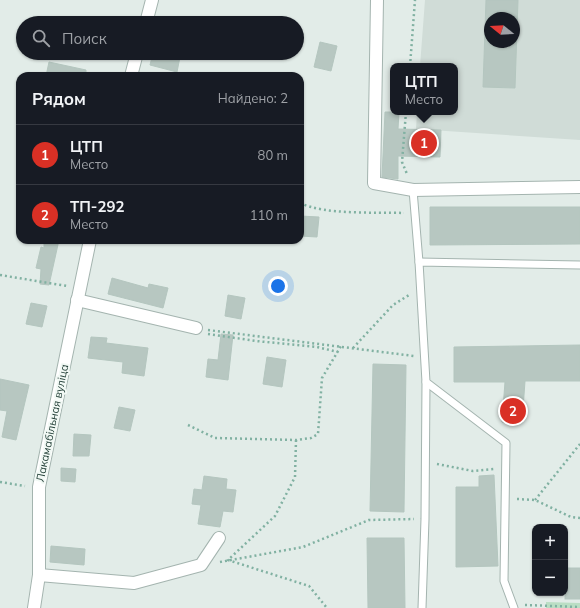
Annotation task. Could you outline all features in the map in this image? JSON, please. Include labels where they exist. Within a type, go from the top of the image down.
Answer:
[{"type":"street","points":[[148,16],[152,0]]},
{"type":"street","points":[[377,0],[374,183],[414,190],[580,187]]},
{"type":"street","points":[[132,72],[136,60]]},
{"type":"street","name":"Лакамабільная вуліца","points":[[34,608],[39,575],[39,488],[89,244]]},
{"type":"street","points":[[78,294],[196,328]]},
{"type":"street","points":[[39,575],[134,583],[201,565],[219,538]]},
{"type":"lane","points":[[414,190],[426,382],[425,519],[422,608]]},
{"type":"lane","points":[[419,262],[580,265]]},
{"type":"lane","points":[[426,382],[506,443],[504,581],[514,606]]},
{"type":"path","points":[[410,63],[415,0]]},
{"type":"path","points":[[406,115],[402,162],[414,190]]},
{"type":"path","points":[[304,204],[309,207],[323,210],[416,213]]},
{"type":"path","points":[[0,275],[78,294]]},
{"type":"path","points":[[353,348],[393,305],[421,287]]},
{"type":"path","points":[[196,328],[424,357]]},
{"type":"path","points":[[196,328],[200,332],[256,341],[317,347],[338,352]]},
{"type":"path","points":[[188,426],[215,438],[296,440],[311,438],[318,434],[322,378],[341,346]]},
{"type":"path","points":[[228,560],[275,516],[296,477],[296,440]]},
{"type":"path","points":[[536,500],[580,444]]},
{"type":"path","points":[[425,462],[473,471],[506,468]]},
{"type":"path","points":[[0,482],[39,488]]},
{"type":"path","points":[[506,498],[536,500],[571,517],[580,518]]},
{"type":"path","points":[[201,565],[303,547],[369,520],[425,519]]},
{"type":"path","points":[[228,560],[309,586],[327,608]]},
{"type":"path","points":[[514,606],[580,607]]},
{"type":"shaded area","points":[[425,0],[580,0],[580,140],[416,129],[417,115],[458,115],[458,63],[420,63]]},
{"type":"green space","points":[[546,602],[580,603],[580,608],[546,608]]},
{"type":"building","points":[[486,0],[518,0],[518,12],[486,12]]},
{"type":"building","points":[[320,42],[337,46],[331,71],[314,67]]},
{"type":"building","points":[[484,48],[516,48],[515,88],[483,87]]},
{"type":"building","points":[[151,60],[179,60],[177,72],[150,65]]},
{"type":"building","points":[[49,62],[86,70],[86,72],[47,72]]},
{"type":"building","points":[[385,112],[390,112],[390,115],[399,115],[398,129],[441,130],[440,157],[398,156],[398,179],[382,177]]},
{"type":"building","points":[[430,207],[580,207],[580,244],[430,245]]},
{"type":"building","points":[[304,216],[319,217],[317,237],[304,236]]},
{"type":"building","points":[[44,244],[58,244],[49,285],[40,284],[41,269],[36,268],[41,247],[44,248]]},
{"type":"building","points":[[112,278],[148,288],[149,284],[168,288],[163,308],[108,294]]},
{"type":"building","points":[[228,295],[245,298],[241,319],[225,316]]},
{"type":"building","points":[[31,303],[47,306],[42,327],[26,324]]},
{"type":"building","points":[[221,334],[233,335],[228,380],[206,377],[208,359],[218,360]]},
{"type":"building","points":[[91,337],[107,338],[106,343],[148,348],[144,376],[122,373],[123,362],[88,358]]},
{"type":"building","points":[[580,345],[580,381],[525,381],[522,423],[502,422],[505,382],[454,382],[454,347]]},
{"type":"building","points":[[267,357],[286,360],[282,387],[263,384]]},
{"type":"building","points":[[373,364],[406,365],[404,512],[370,511]]},
{"type":"building","points":[[0,379],[29,385],[16,440],[2,437],[7,411],[0,410]]},
{"type":"building","points":[[119,407],[135,410],[130,431],[114,428]]},
{"type":"building","points":[[74,434],[91,435],[89,456],[73,456]]},
{"type":"building","points":[[61,468],[76,469],[75,482],[61,481]]},
{"type":"building","points":[[494,475],[498,566],[456,567],[456,487],[479,487],[479,476]]},
{"type":"building","points":[[204,476],[227,479],[226,489],[236,490],[233,512],[223,511],[220,527],[198,524],[201,505],[192,504],[194,489],[202,490]]},
{"type":"building","points":[[367,538],[404,538],[405,608],[368,608]]},
{"type":"building","points":[[51,546],[85,549],[84,565],[50,562]]},
{"type":"building","points":[[568,568],[580,568],[580,599],[565,599],[565,596],[568,596]]},
{"type":"place","name":"ЦТП","points":[[424,143]]},
{"type":"place","name":"ТП-292","points":[[513,411]]}]
